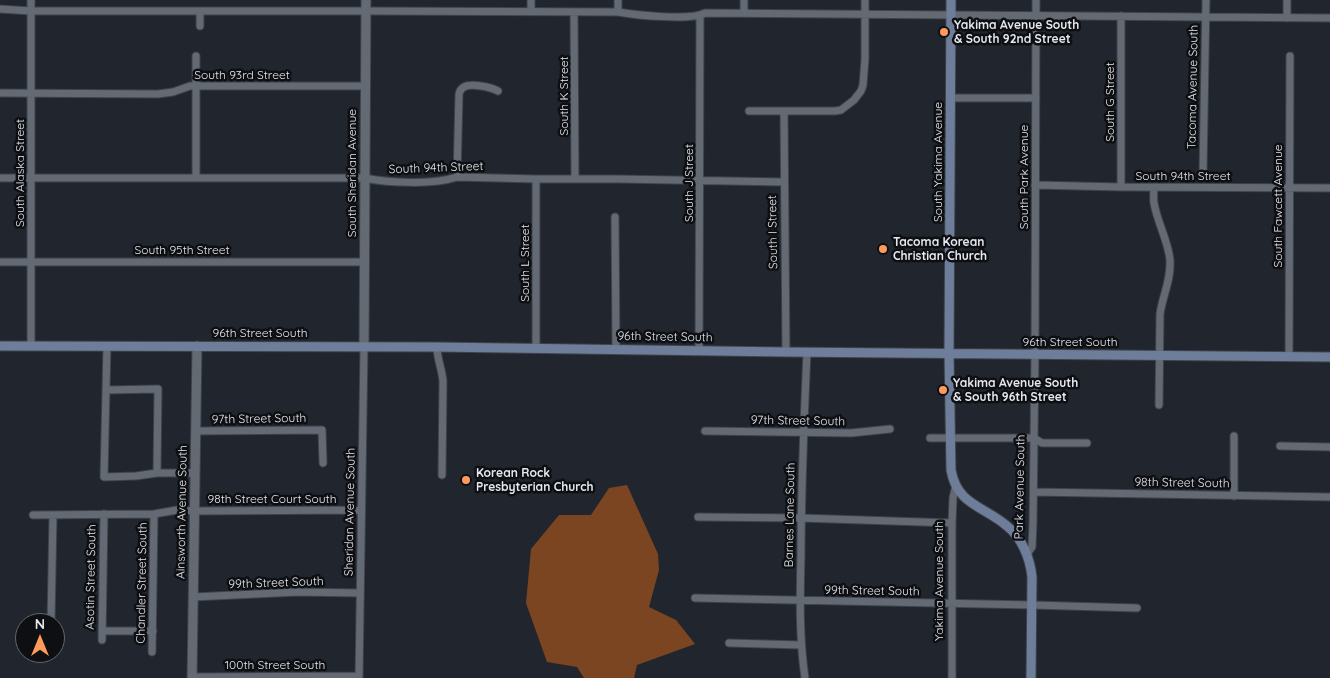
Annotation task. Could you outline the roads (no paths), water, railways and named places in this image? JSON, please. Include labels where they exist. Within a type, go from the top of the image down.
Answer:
[{"type":"main road","name":"South Yakima Avenue","points":[[949,354],[950,0]]},
{"type":"main road","name":"96th Street South","points":[[0,346],[364,346],[949,354],[1330,356]]},
{"type":"main road","name":"Yakima Avenue South","points":[[949,354],[951,470],[956,485],[968,501],[1008,526],[1016,535],[1027,554]]},
{"type":"main road","name":"Park Avenue South","points":[[1027,554],[1031,568],[1031,678]]},
{"type":"street","name":"South Alaska Street","points":[[31,0],[32,346]]},
{"type":"street","name":"South Sheridan Avenue","points":[[364,346],[366,0]]},
{"type":"street","points":[[531,0],[531,12]]},
{"type":"street","points":[[618,0],[618,12]]},
{"type":"street","points":[[744,0],[744,13]]},
{"type":"street","points":[[749,112],[835,111],[848,106],[858,96],[863,85],[865,0]]},
{"type":"street","name":"South Park Avenue","points":[[1035,354],[1036,0]]},
{"type":"street","name":"Tacoma Avenue South","points":[[1203,173],[1206,0]]},
{"type":"street","points":[[1287,0],[1287,18]]},
{"type":"street","points":[[0,8],[31,11],[618,12],[633,15],[700,16],[705,13],[744,13],[1330,18]]},
{"type":"street","points":[[200,10],[200,26]]},
{"type":"street","name":"South K Street","points":[[574,12],[575,179]]},
{"type":"street","name":"South J Street","points":[[699,350],[700,16]]},
{"type":"street","name":"South G Street","points":[[1121,16],[1121,187]]},
{"type":"street","points":[[196,56],[196,178]]},
{"type":"street","name":"South Fawcett Avenue","points":[[1289,356],[1290,56]]},
{"type":"street","name":"South 93rd Street","points":[[0,93],[158,94],[173,92],[190,86],[365,86]]},
{"type":"street","points":[[457,177],[458,100],[460,90],[468,86],[484,86],[498,91]]},
{"type":"street","points":[[951,98],[1036,98]]},
{"type":"street","name":"South I Street","points":[[784,112],[786,352]]},
{"type":"street","name":"South 94th Street","points":[[0,178],[364,178],[378,181],[425,182],[446,181],[457,177],[784,182]]},
{"type":"street","name":"South L Street","points":[[536,179],[536,348]]},
{"type":"street","name":"South 94th Street","points":[[1035,186],[1330,188]]},
{"type":"street","points":[[1154,187],[1154,205],[1170,260],[1169,280],[1160,314],[1159,405]]},
{"type":"street","points":[[615,217],[616,349]]},
{"type":"street","name":"South 95th Street","points":[[0,262],[364,262]]},
{"type":"street","points":[[107,346],[104,477],[157,473],[195,473]]},
{"type":"street","name":"Ainsworth Avenue South","points":[[192,677],[197,346]]},
{"type":"street","name":"Sheridan Avenue South","points":[[359,677],[364,346]]},
{"type":"street","points":[[437,347],[443,381],[442,475]]},
{"type":"street","name":"Barnes Lane South","points":[[804,678],[800,600],[807,352]]},
{"type":"street","name":"Park Avenue South","points":[[1027,554],[1033,541],[1035,354]]},
{"type":"street","points":[[106,390],[158,389],[157,473]]},
{"type":"street","name":"97th Street South","points":[[705,431],[851,433],[890,429]]},
{"type":"street","name":"97th Street South","points":[[196,431],[322,430],[322,463]]},
{"type":"street","points":[[1234,436],[1234,496]]},
{"type":"street","points":[[930,438],[1034,438],[1042,443],[1087,443]]},
{"type":"street","points":[[1280,446],[1330,447]]},
{"type":"street","name":"Yakima Avenue South","points":[[952,678],[952,523],[953,498],[956,485]]},
{"type":"street","name":"98th Street South","points":[[1034,492],[1330,497]]},
{"type":"street","name":"98th Street Court South","points":[[33,515],[154,514],[177,510],[361,510]]},
{"type":"street","name":"Asotin Street South","points":[[102,640],[104,514]]},
{"type":"street","name":"Chandler Street South","points":[[152,652],[154,514]]},
{"type":"street","points":[[51,613],[52,515]]},
{"type":"street","points":[[698,517],[952,523]]},
{"type":"street","name":"99th Street South","points":[[193,597],[298,592],[360,593]]},
{"type":"street","name":"99th Street South","points":[[696,598],[1137,608]]},
{"type":"street","points":[[102,631],[153,631]]},
{"type":"street","points":[[729,643],[801,645]]},
{"type":"street","name":"100th Street South","points":[[192,677],[359,677]]},
{"type":"place","name":"Yakima Avenue South & South 92nd Street","points":[[944,32]]},
{"type":"place","name":"Tacoma Korean Christian Church","points":[[883,249]]},
{"type":"place","name":"Yakima Avenue South & South 96th Street","points":[[943,390]]},
{"type":"place","name":"Korean Rock Presbyterian Church","points":[[466,480]]}]
